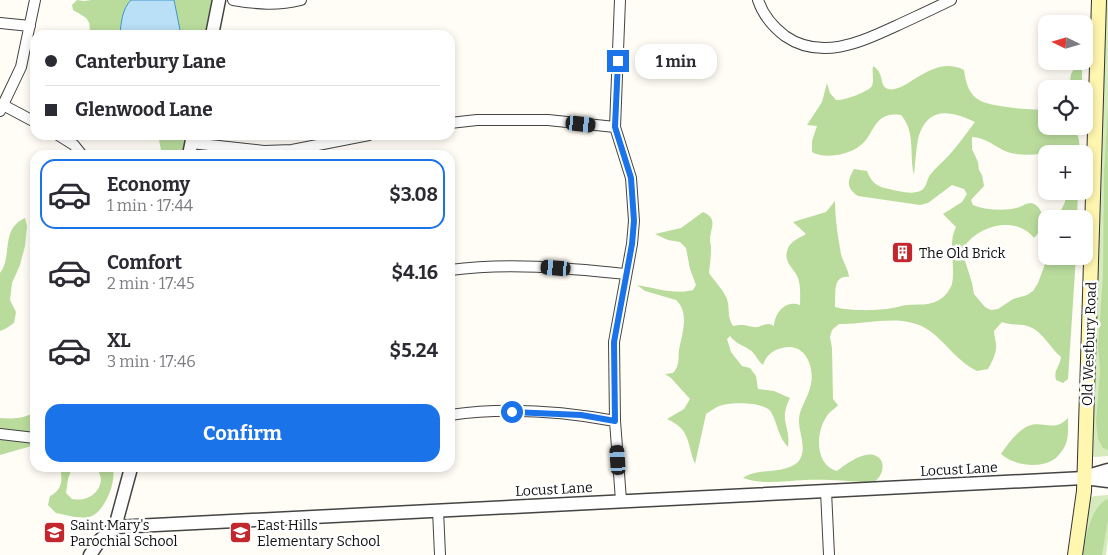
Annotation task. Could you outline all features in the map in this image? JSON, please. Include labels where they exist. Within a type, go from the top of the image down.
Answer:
[{"type":"main road","name":"Old Westbury Road","points":[[1075,555],[1083,503],[1100,0]]},
{"type":"street","points":[[30,120],[2,108],[20,66],[35,0]]},
{"type":"street","points":[[213,30],[219,0]]},
{"type":"street","points":[[233,0],[282,4],[301,0]]},
{"type":"street","points":[[620,0],[615,127],[631,178],[633,195],[632,236],[614,342],[615,421],[621,500]]},
{"type":"street","points":[[758,0],[764,15],[774,28],[794,42],[809,47],[829,48],[845,47],[862,41],[952,0]]},
{"type":"street","points":[[0,23],[30,26]]},
{"type":"street","points":[[455,122],[548,120],[615,127]]},
{"type":"street","points":[[65,140],[78,150]]},
{"type":"street","points":[[292,150],[343,140]]},
{"type":"street","points":[[191,144],[254,150]]},
{"type":"street","points":[[455,269],[480,266],[538,266],[626,274]]},
{"type":"street","points":[[455,415],[493,411],[551,412],[615,421]]},
{"type":"street","points":[[0,434],[30,437]]},
{"type":"street","name":"Locust Lane","points":[[1084,478],[1108,470]]},
{"type":"street","points":[[90,555],[100,540],[115,527],[129,472]]},
{"type":"street","name":"Locust Lane","points":[[115,527],[1084,478],[1108,481]]},
{"type":"street","points":[[826,491],[828,555]]},
{"type":"street","points":[[438,510],[440,555]]},
{"type":"green space","points":[[77,0],[219,0],[213,30],[90,30],[87,19],[73,10],[72,5]]},
{"type":"green space","points":[[1105,0],[1108,0],[1108,456],[1094,457],[1090,453],[1096,337],[1096,239]]},
{"type":"green space","points":[[873,66],[879,72],[884,86],[893,89],[901,87],[929,71],[940,67],[952,66],[964,70],[968,88],[976,98],[982,101],[1007,107],[1038,109],[1038,135],[1077,135],[1079,145],[1038,145],[1038,154],[1021,155],[1007,152],[984,140],[972,137],[972,149],[978,162],[984,186],[971,200],[973,205],[988,209],[1006,210],[1031,203],[1035,204],[1040,210],[1038,210],[1038,234],[1034,238],[1016,226],[995,226],[976,235],[962,251],[974,294],[985,307],[991,310],[998,309],[1013,299],[1033,291],[1045,265],[1075,265],[1068,379],[1063,383],[1056,380],[1055,374],[1061,357],[1043,336],[1035,329],[1027,326],[1002,322],[994,331],[996,347],[991,364],[988,369],[977,371],[964,363],[936,336],[920,325],[897,321],[839,324],[832,330],[830,337],[833,399],[838,405],[823,423],[820,431],[819,448],[824,462],[830,468],[837,471],[849,462],[864,455],[879,457],[883,465],[879,478],[872,483],[821,480],[758,481],[743,478],[756,473],[792,466],[801,457],[803,447],[799,416],[810,388],[812,373],[807,358],[797,349],[790,347],[778,349],[768,356],[763,365],[752,351],[737,343],[730,336],[727,339],[731,352],[742,366],[750,368],[756,376],[758,389],[774,391],[790,398],[785,413],[788,447],[782,439],[768,409],[763,406],[741,403],[728,404],[719,406],[706,414],[695,464],[684,432],[675,423],[667,419],[684,409],[690,399],[665,374],[673,373],[678,365],[684,324],[683,311],[676,300],[645,291],[637,285],[679,292],[693,290],[696,285],[690,269],[686,248],[680,242],[668,240],[655,234],[681,228],[703,212],[711,218],[709,273],[727,299],[733,326],[758,327],[768,324],[774,326],[782,308],[790,304],[800,305],[799,281],[786,256],[790,244],[806,234],[793,222],[826,212],[835,201],[841,254],[849,277],[844,277],[837,282],[835,307],[872,310],[905,305],[930,304],[942,298],[952,284],[952,241],[956,227],[943,214],[962,202],[967,194],[964,189],[952,185],[928,203],[920,205],[858,196],[851,190],[849,181],[854,169],[867,171],[870,178],[881,187],[913,193],[920,191],[925,186],[930,175],[975,122],[948,113],[933,116],[927,121],[918,139],[914,175],[909,129],[901,115],[884,117],[875,126],[868,138],[857,148],[829,156],[812,152],[812,141],[817,126],[807,125],[822,102],[827,83],[830,93],[836,100],[855,96],[866,91],[872,86]]},
{"type":"green space","points":[[1073,70],[1082,70],[1082,80],[1070,80]]},
{"type":"green space","points":[[1108,105],[1108,450],[1103,448],[1098,439],[1096,422],[1100,371],[1098,346],[1103,275],[1104,173]]},
{"type":"green space","points":[[159,140],[192,140],[189,150],[161,150]]},
{"type":"green space","points":[[1065,200],[1078,200],[1077,210],[1061,210]]},
{"type":"green space","points":[[25,218],[27,226],[25,246],[20,265],[12,283],[10,300],[16,312],[14,323],[0,331],[0,273],[6,259],[12,229]]},
{"type":"green space","points":[[30,414],[30,446],[0,455],[0,418],[23,417]]},
{"type":"green space","points":[[1068,418],[1065,446],[1053,460],[1033,465],[1012,461],[1001,454],[1024,428],[1039,424],[1058,425]]},
{"type":"green space","points":[[60,472],[71,472],[66,493],[72,499],[78,500],[93,495],[99,488],[101,480],[98,472],[114,472],[114,474],[109,495],[102,508],[92,516],[84,518],[56,513],[48,505],[50,496],[57,491],[61,484]]},
{"type":"green space","points":[[1108,495],[1106,555],[1080,555],[1090,496]]},
{"type":"green space","points":[[1108,499],[1108,520],[1102,555],[1083,555],[1087,532],[1093,515],[1102,502]]},
{"type":"water","points":[[131,0],[174,0],[180,30],[121,30],[124,12]]},
{"type":"place","name":"The Old Brick","points":[[903,253]]},
{"type":"place","name":"Saint Mary's Parochial School","points":[[54,533]]},
{"type":"place","name":"East Hills Elementary School","points":[[241,533]]},
{"type":"route","points":[[512,412],[551,412],[615,421],[614,342],[632,244],[634,221],[631,178],[615,127],[618,61]]}]
